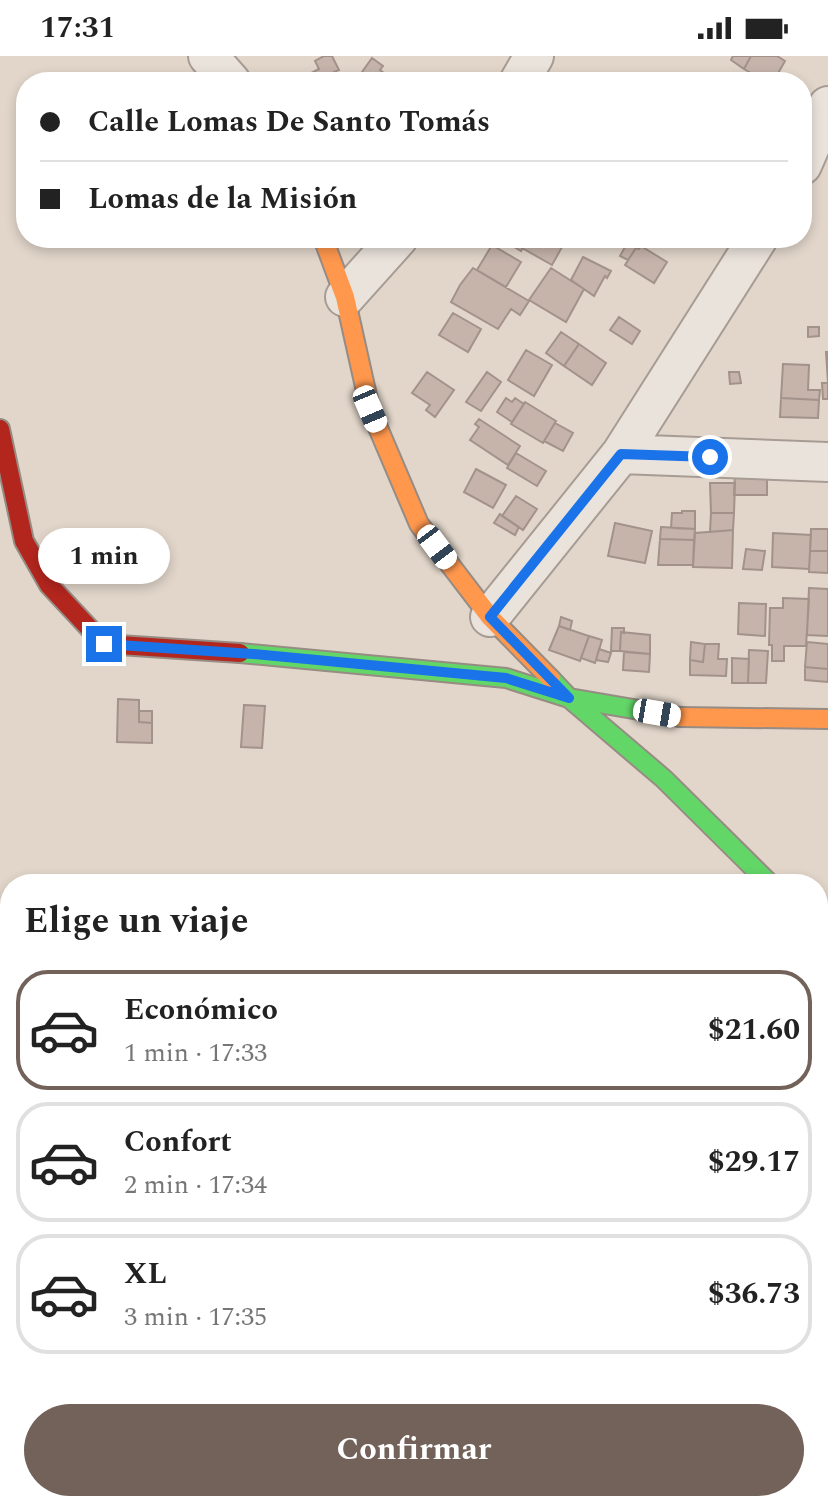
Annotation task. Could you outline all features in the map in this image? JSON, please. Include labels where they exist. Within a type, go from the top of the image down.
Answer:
[{"type":"street","points":[[208,56],[222,72]]},
{"type":"street","points":[[812,142],[828,106]]},
{"type":"street","points":[[327,248],[345,297],[370,409],[419,524],[490,617],[569,698],[664,779],[760,874]]},
{"type":"street","points":[[345,297],[389,248]]},
{"type":"street","points":[[490,617],[621,454],[752,248]]},
{"type":"street","points":[[0,429],[24,541],[49,585],[104,644],[253,654],[506,678],[569,698],[686,718],[828,719]]},
{"type":"street","points":[[621,454],[828,462]]},
{"type":"building","points":[[332,56],[339,70],[313,72],[319,69],[315,61]]},
{"type":"building","points":[[733,56],[751,56],[744,69],[731,60]]},
{"type":"building","points":[[751,56],[777,56],[785,61],[779,72],[749,72],[744,69]]},
{"type":"building","points":[[372,58],[383,66],[380,70],[383,72],[362,72]]},
{"type":"building","points":[[490,248],[497,248],[521,262],[506,287],[477,270]]},
{"type":"building","points":[[522,248],[561,248],[552,265]]},
{"type":"building","points":[[624,248],[636,248],[628,260],[620,256]]},
{"type":"building","points":[[636,248],[644,248],[667,262],[654,283],[625,265]]},
{"type":"building","points":[[583,257],[611,271],[594,296],[571,280]]},
{"type":"building","points":[[473,268],[529,301],[520,315],[511,309],[498,329],[451,302]]},
{"type":"building","points":[[551,268],[584,289],[566,322],[529,300]]},
{"type":"building","points":[[453,313],[481,329],[468,352],[439,335]]},
{"type":"building","points":[[619,317],[640,331],[632,344],[610,330]]},
{"type":"building","points":[[808,327],[819,327],[819,336],[808,337]]},
{"type":"building","points":[[561,332],[579,344],[564,366],[546,353]]},
{"type":"building","points":[[579,344],[606,363],[592,385],[564,366]]},
{"type":"building","points":[[526,350],[552,365],[534,396],[508,380]]},
{"type":"building","points":[[783,364],[809,365],[808,390],[820,390],[819,400],[781,398]]},
{"type":"building","points":[[427,372],[454,390],[435,417],[426,410],[430,405],[412,393]]},
{"type":"building","points":[[487,372],[501,382],[481,411],[466,402]]},
{"type":"building","points":[[729,372],[739,372],[741,383],[730,384]]},
{"type":"building","points":[[822,383],[828,383],[828,399],[823,399]]},
{"type":"building","points":[[506,398],[512,402],[515,398],[524,404],[512,422],[497,412]]},
{"type":"building","points":[[781,398],[819,400],[818,418],[780,417]]},
{"type":"building","points":[[525,402],[556,421],[543,443],[511,424]]},
{"type":"building","points":[[479,419],[520,446],[508,465],[470,440],[479,427],[475,424]]},
{"type":"building","points":[[555,423],[573,433],[563,451],[544,441]]},
{"type":"building","points":[[516,453],[546,471],[537,486],[507,468]]},
{"type":"building","points":[[476,469],[506,485],[493,508],[464,492]]},
{"type":"building","points":[[735,472],[767,473],[767,495],[734,495]]},
{"type":"building","points":[[710,483],[735,483],[734,513],[711,513]]},
{"type":"building","points":[[516,496],[537,509],[523,530],[502,516]]},
{"type":"building","points":[[695,511],[695,529],[671,528],[672,513]]},
{"type":"building","points":[[711,513],[734,513],[733,530],[710,532]]},
{"type":"building","points":[[500,514],[519,527],[515,535],[494,523]]},
{"type":"building","points":[[615,523],[652,531],[645,563],[608,556]]},
{"type":"building","points":[[661,527],[695,529],[694,540],[660,539]]},
{"type":"building","points":[[811,529],[828,529],[828,551],[810,551]]},
{"type":"building","points":[[733,530],[732,568],[693,567],[695,533]]},
{"type":"building","points":[[773,533],[811,535],[809,569],[772,567]]},
{"type":"building","points":[[660,539],[694,540],[693,565],[658,565]]},
{"type":"building","points":[[746,549],[765,551],[762,570],[743,569]]},
{"type":"building","points":[[810,551],[828,551],[828,573],[809,572]]},
{"type":"building","points":[[809,588],[828,589],[828,636],[807,635]]},
{"type":"building","points":[[783,598],[809,599],[806,646],[784,646],[784,661],[772,661],[770,608],[783,608]]},
{"type":"building","points":[[739,603],[766,604],[765,636],[738,634]]},
{"type":"building","points":[[561,617],[572,621],[570,630],[559,626]]},
{"type":"building","points":[[559,626],[589,636],[580,661],[549,650]]},
{"type":"building","points":[[612,628],[624,628],[620,651],[611,651]]},
{"type":"building","points":[[621,632],[650,635],[650,654],[620,651]]},
{"type":"building","points":[[589,636],[602,640],[595,663],[581,658]]},
{"type":"building","points":[[691,642],[705,644],[703,662],[690,660]]},
{"type":"building","points":[[807,642],[828,644],[828,669],[805,667]]},
{"type":"building","points":[[705,644],[719,644],[718,659],[727,659],[726,676],[690,675],[690,660],[703,662]]},
{"type":"building","points":[[599,649],[611,653],[608,662],[596,660]]},
{"type":"building","points":[[749,650],[768,651],[766,683],[748,683]]},
{"type":"building","points":[[624,652],[650,654],[649,672],[623,670]]},
{"type":"building","points":[[732,658],[749,659],[748,683],[732,683]]},
{"type":"building","points":[[805,667],[828,669],[828,682],[805,680]]},
{"type":"building","points":[[118,699],[139,700],[139,722],[152,723],[152,743],[117,742]]},
{"type":"building","points":[[244,705],[265,706],[262,748],[241,747]]},
{"type":"building","points":[[139,711],[152,711],[152,723],[139,722]]},
{"type":"traffic: fast","points":[[240,653],[506,678],[569,698],[680,717]]},
{"type":"traffic: fast","points":[[551,679],[664,779],[760,874]]},
{"type":"traffic: slow","points":[[327,248],[345,297],[370,409],[419,524],[490,617],[551,679]]},
{"type":"traffic: slow","points":[[680,717],[828,719]]},
{"type":"traffic: jam","points":[[0,429],[24,541],[49,585],[104,644],[240,653]]},
{"type":"route","points":[[104,644],[253,654],[506,678],[569,698],[490,617],[621,454],[710,457]]}]
